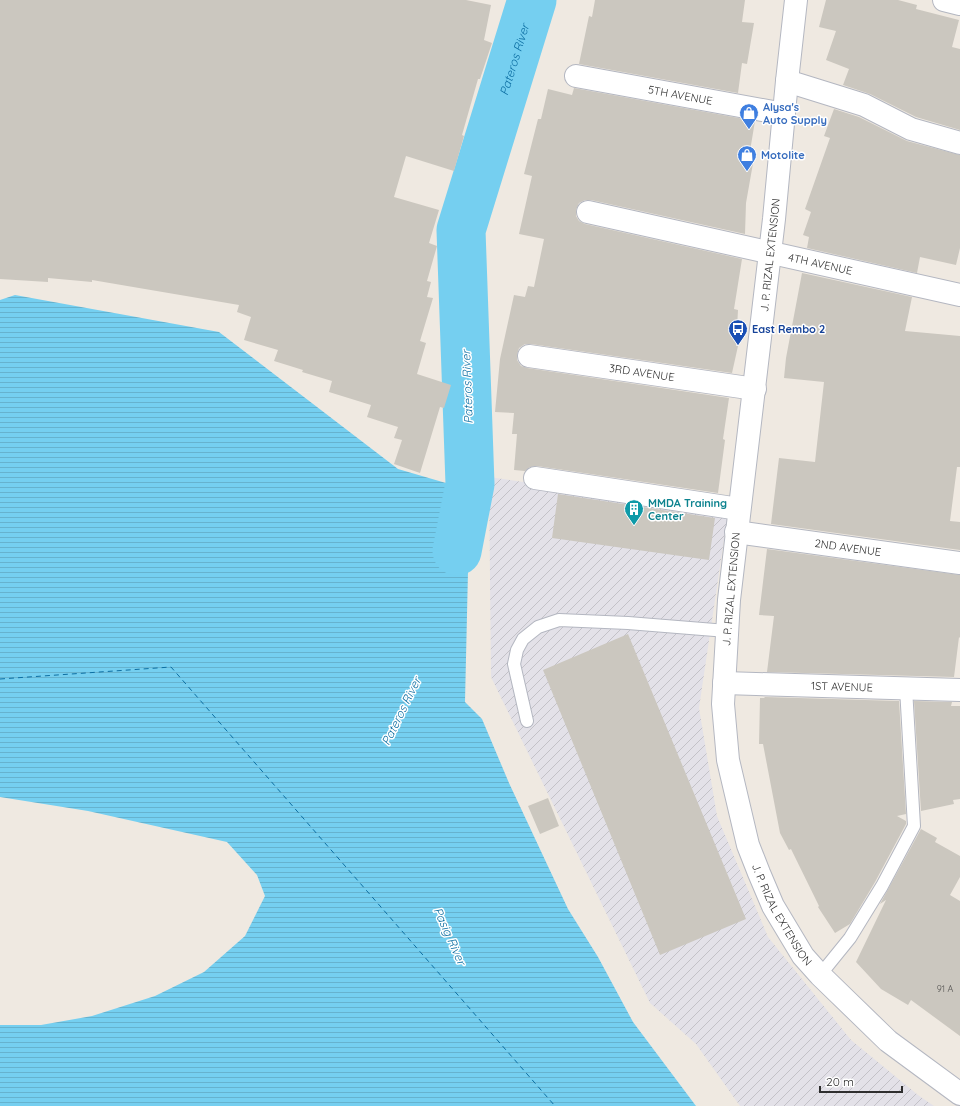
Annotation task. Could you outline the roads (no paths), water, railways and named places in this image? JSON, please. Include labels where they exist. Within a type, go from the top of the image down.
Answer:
[{"type":"street","name":"J. P. RIZAL EXTENSION","points":[[796,0],[755,389],[736,532],[726,631],[723,704],[728,760],[748,845],[773,906],[803,956],[820,975],[888,1041],[960,1094]]},
{"type":"street","points":[[944,0],[960,4]]},
{"type":"street","name":"5TH AVENUE","points":[[576,76],[784,114]]},
{"type":"street","points":[[787,81],[864,105],[912,129],[960,144]]},
{"type":"street","name":"4TH AVENUE","points":[[588,212],[960,295]]},
{"type":"street","name":"3RD AVENUE","points":[[529,356],[755,389]]},
{"type":"street","points":[[535,478],[739,509]]},
{"type":"street","name":"2ND AVENUE","points":[[736,532],[960,563]]},
{"type":"street","name":"1ST AVENUE","points":[[724,683],[960,690]]},
{"type":"lane","points":[[527,721],[514,664],[517,650],[524,639],[538,627],[559,620],[628,623],[726,631]]},
{"type":"lane","points":[[820,975],[850,938],[882,886],[914,826],[906,688]]},
{"type":"water","name":"Pasig River","points":[[15,295],[219,332],[398,469],[463,488],[470,484],[465,702],[482,719],[509,783],[568,909],[598,957],[633,1022],[696,1106],[0,1106],[0,1025],[41,1025],[92,1016],[155,996],[204,972],[245,936],[265,896],[257,875],[227,842],[88,811],[0,797],[0,300]]},
{"type":"waterway","name":"Pateros River","points":[[457,551],[470,484],[461,230],[532,0]]},
{"type":"place","name":"Alysa's Auto Supply","points":[[749,130]]},
{"type":"place","name":"Motolite","points":[[747,172]]},
{"type":"place","name":"East Rembo 2","points":[[738,346]]},
{"type":"place","name":"MMDA Training Center","points":[[634,526]]}]
